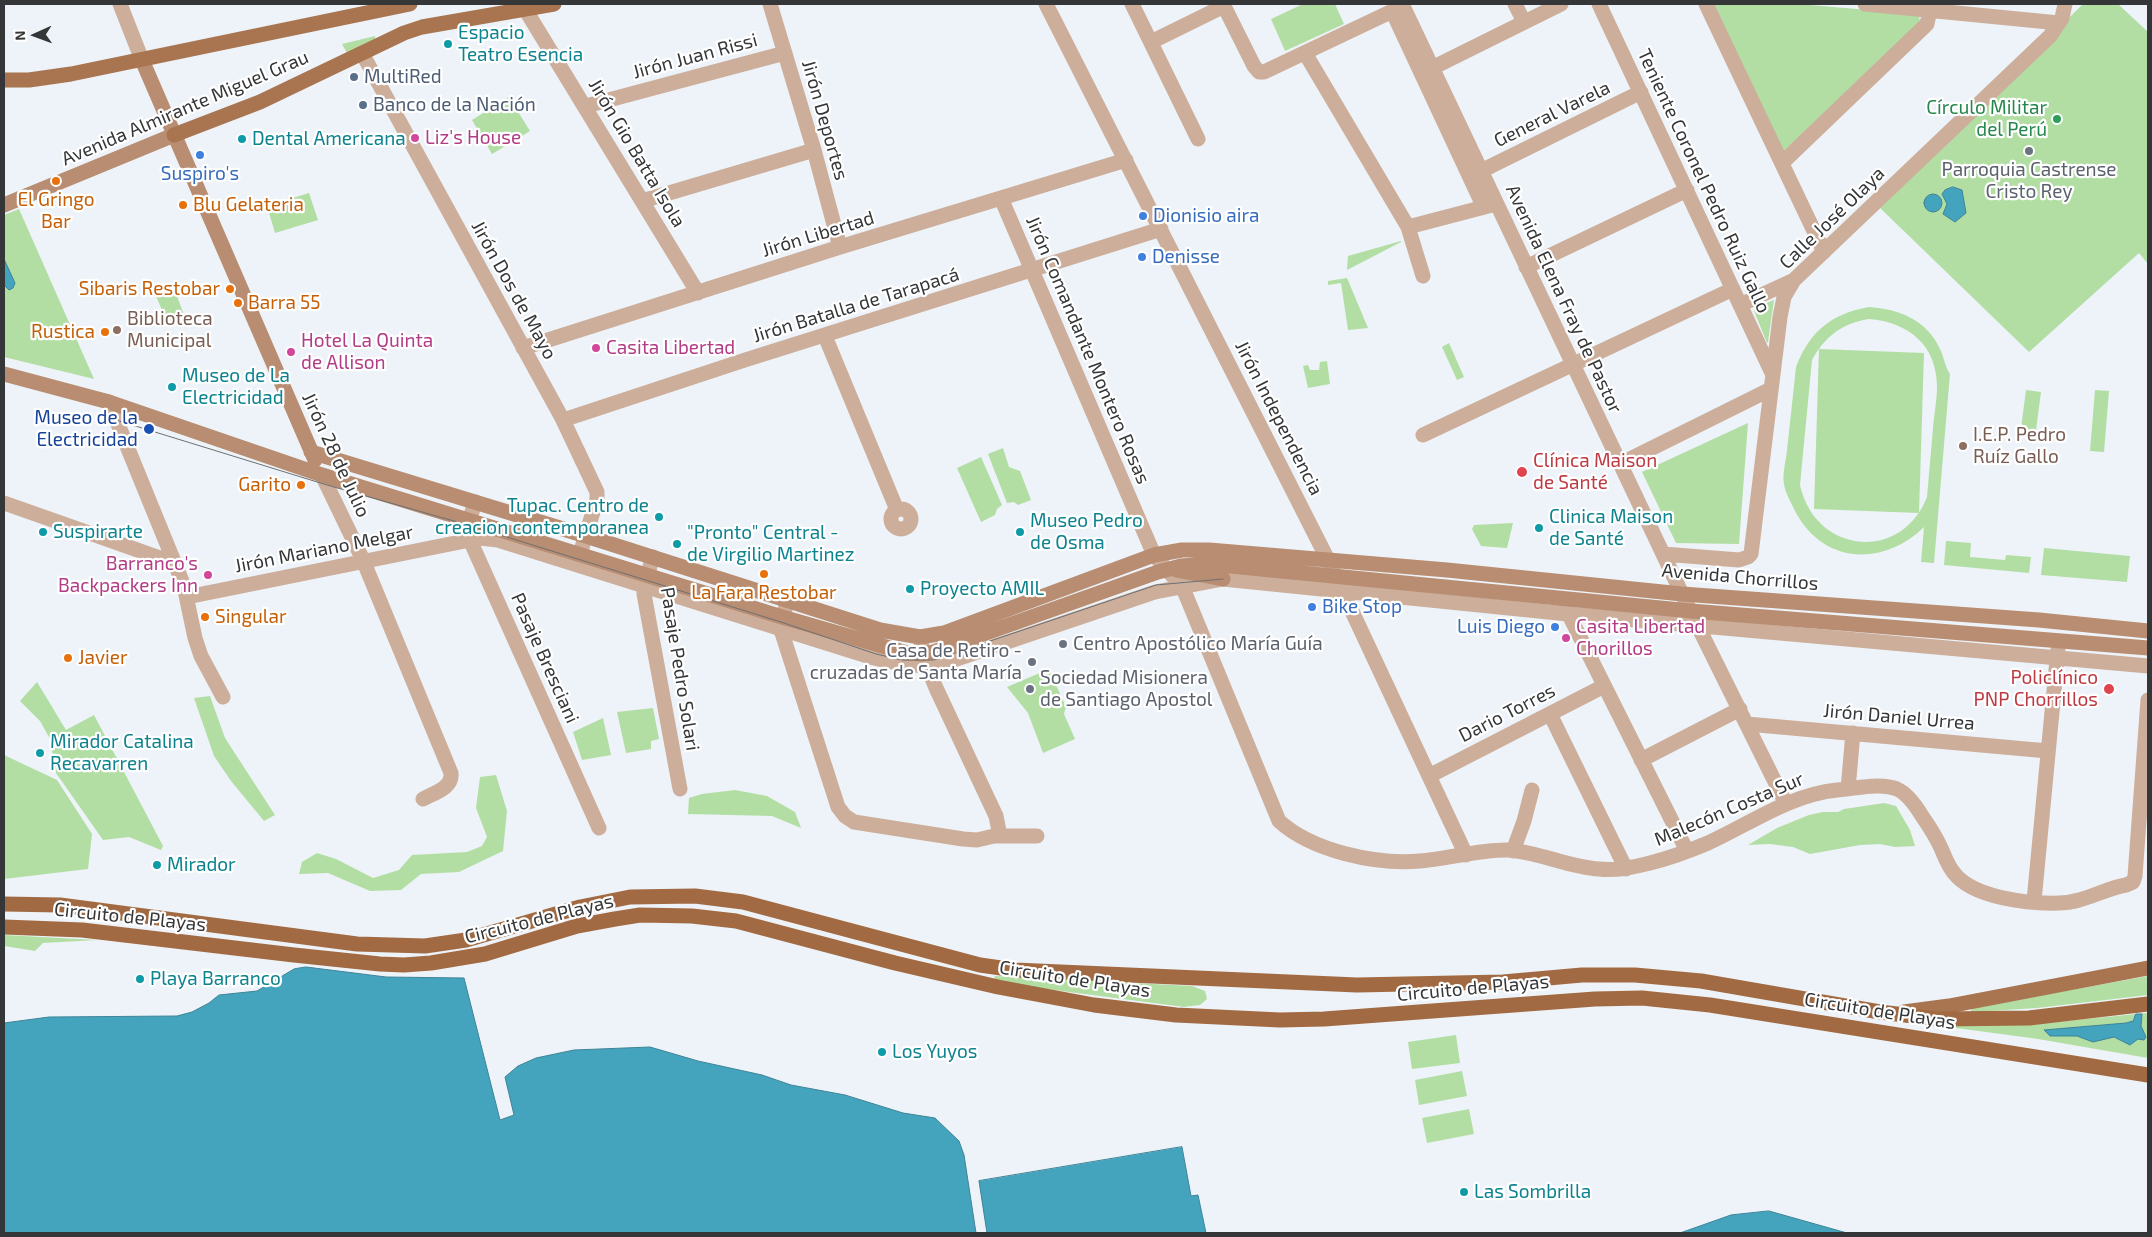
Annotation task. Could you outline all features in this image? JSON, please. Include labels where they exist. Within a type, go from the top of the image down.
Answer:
[{"type":"highway","name":"Circuito de Playas","points":[[4,904],[60,905],[357,944],[425,946],[466,940],[580,907],[630,897],[695,896],[743,902],[980,964],[1016,970],[1357,985],[1503,982],[1582,975],[1635,976],[1700,981],[1938,1020],[2029,1018],[2148,1004]]},
{"type":"highway","name":"Circuito de Playas","points":[[4,927],[82,930],[304,956],[404,965],[431,964],[485,954],[577,926],[615,919],[640,915],[692,916],[736,921],[998,987],[1157,1013],[1280,1020],[1324,1019],[1550,1002],[1642,998],[1710,1005],[2148,1074]]},
{"type":"main road","points":[[4,80],[29,80],[71,74],[410,4]]},
{"type":"main road","name":"Avenida Almirante Miguel Grau","points":[[4,205],[260,102],[362,53],[422,27],[554,4]]},
{"type":"main road","name":"Jirón 28 de Julio","points":[[142,60],[322,475]]},
{"type":"main road","points":[[4,374],[109,402],[322,475],[580,554],[645,580],[782,623],[925,660]]},
{"type":"main road","points":[[311,452],[586,536],[880,630],[920,638]]},
{"type":"main road","name":"Avenida Chorrillos","points":[[920,638],[944,634],[1154,555],[1182,550],[1328,560],[1682,594],[2039,620],[2148,631]]},
{"type":"main road","name":"Avenida Chorrillos","points":[[925,660],[1167,569],[1192,564],[1216,564],[1336,575],[1691,611],[2148,648]]},
{"type":"main road","points":[[1167,569],[1223,579]]},
{"type":"main road","points":[[1445,586],[1447,570]]},
{"type":"main road","points":[[1509,593],[1510,576]]},
{"type":"main road","points":[[1600,602],[1602,585]]},
{"type":"main road","points":[[1880,1012],[1904,1012],[1948,1006],[2148,968]]},
{"type":"street","points":[[120,4],[142,60]]},
{"type":"street","name":"Jirón Deportes","points":[[770,4],[814,150],[840,248]]},
{"type":"street","name":"Jirón Independencia","points":[[1046,4],[1336,575],[1466,855]]},
{"type":"street","points":[[1132,4],[1198,138]]},
{"type":"street","points":[[1515,4],[1524,22]]},
{"type":"street","points":[[1432,68],[1561,4]]},
{"type":"street","name":"Teniente Coronel Pedro Ruiz Gallo","points":[[1599,4],[1733,289],[1772,382]]},
{"type":"street","points":[[1706,4],[1824,252]]},
{"type":"street","points":[[1865,4],[1909,6],[1930,10],[2066,10]]},
{"type":"street","points":[[1151,42],[1224,5],[1254,66],[1259,72],[1269,71],[1400,9],[1480,199]]},
{"type":"street","name":"Jirón Gio Batta Isola","points":[[525,9],[586,106],[698,293]]},
{"type":"street","name":"Avenida Elena Fray de Pastor","points":[[1400,9],[1432,68],[1682,594],[1786,804]]},
{"type":"street","points":[[1782,162],[1927,24],[1930,10]]},
{"type":"street","name":"Calle José Olaya","points":[[1663,554],[1739,560],[1751,554],[1784,297],[1794,280],[2045,41],[2066,10]]},
{"type":"street","name":"Jirón Dos de Mayo","points":[[362,53],[563,420],[597,492],[597,499],[580,554]]},
{"type":"street","name":"Jirón Juan Rissi","points":[[586,106],[785,53]]},
{"type":"street","points":[[1305,53],[1408,227],[1423,276]]},
{"type":"street","name":"General Varela","points":[[1481,171],[1641,92]]},
{"type":"street","points":[[642,201],[814,150]]},
{"type":"street","name":"Jirón Libertad","points":[[523,348],[1126,160]]},
{"type":"street","points":[[1526,266],[1686,190]]},
{"type":"street","name":"Jirón Comandante Montero Rosas","points":[[1001,198],[1154,555],[1181,586],[1279,821]]},
{"type":"street","points":[[1408,227],[1497,204]]},
{"type":"street","name":"Jirón Batalla de Tarapacá","points":[[563,420],[745,360],[1161,229]]},
{"type":"street","points":[[1740,305],[1794,280]]},
{"type":"street","points":[[1423,435],[1733,289]]},
{"type":"street","points":[[825,336],[897,510]]},
{"type":"street","points":[[1620,464],[1772,382]]},
{"type":"street","points":[[109,402],[187,597],[198,647],[223,697]]},
{"type":"street","name":"Jirón 28 de Julio","points":[[322,475],[363,560],[452,774],[452,780],[449,785],[423,799]]},
{"type":"street","name":"Pasaje Bresciani","points":[[475,502],[469,520],[470,540],[599,828]]},
{"type":"street","points":[[4,503],[163,559],[172,556]]},
{"type":"street","name":"Jirón Mariano Melgar","points":[[187,597],[363,560],[480,538],[498,540],[645,580]]},
{"type":"street","name":"Pasaje Pedro Solari","points":[[653,557],[645,580],[680,789]]},
{"type":"street","points":[[925,660],[948,662],[1155,592],[1223,579],[1568,614],[2148,666]]},
{"type":"street","points":[[1560,598],[1687,851]]},
{"type":"street","points":[[788,600],[782,623],[838,807],[845,816],[854,822],[963,839],[977,840],[1000,836],[1037,836]]},
{"type":"street","points":[[920,638],[925,660],[936,688],[996,816],[1000,836]]},
{"type":"street","points":[[2034,901],[2058,642]]},
{"type":"street","name":"Dario Torres","points":[[1429,776],[1604,686]]},
{"type":"street","name":"Malecón Costa Sur","points":[[1279,821],[1290,831],[1304,839],[1369,859],[1417,862],[1513,851],[1592,868],[1626,868],[1667,859],[1687,851],[1809,794],[1848,789],[1890,787],[1902,792],[1921,814],[1937,840],[1952,871],[1965,884],[1986,894],[2034,901],[2073,902],[2133,882],[2135,876],[2148,700]]},
{"type":"street","points":[[1641,760],[1740,709]]},
{"type":"street","points":[[1550,714],[1626,868]]},
{"type":"street","name":"Jirón Daniel Urrea","points":[[1747,724],[2048,751]]},
{"type":"street","points":[[1848,789],[1853,733]]},
{"type":"street","points":[[1513,851],[1524,821],[1532,790]]},
{"type":"green space","points":[[1303,4],[1335,4],[1344,24],[1285,51],[1271,19]]},
{"type":"green space","points":[[1712,4],[1798,4],[1916,14],[1919,16],[1920,22],[1784,151],[1781,149]]},
{"type":"green space","name":"Círculo Militar del Perú","points":[[2083,4],[2118,4],[2148,32],[2148,264],[2139,253],[2029,352],[1878,206]]},
{"type":"green space","points":[[375,36],[375,40],[347,53],[342,44]]},
{"type":"green space","points":[[509,97],[530,131],[492,154],[472,120]]},
{"type":"green space","points":[[309,193],[318,220],[275,233],[267,206]]},
{"type":"green space","points":[[19,209],[94,379],[4,357],[4,215]]},
{"type":"green space","points":[[1401,242],[1347,270],[1348,256]]},
{"type":"green space","points":[[1347,278],[1368,328],[1348,330],[1341,283],[1328,285],[1328,281]]},
{"type":"green space","points":[[174,288],[184,315],[167,322],[156,296]]},
{"type":"green space","points":[[1774,300],[1767,343],[1754,311],[1756,307]]},
{"type":"green space","points":[[1869,307],[1891,310],[1920,323],[1934,339],[1950,374],[1934,563],[1921,562],[1924,527],[1907,540],[1890,549],[1872,554],[1853,554],[1836,550],[1820,541],[1806,527],[1794,509],[1786,491],[1784,472],[1796,367],[1808,343],[1815,334],[1833,320],[1856,310]],"holes":[[[1869,319],[1896,325],[1918,338],[1932,359],[1936,372],[1937,397],[1927,497],[1915,518],[1898,533],[1879,540],[1859,542],[1840,537],[1823,525],[1809,508],[1800,485],[1812,360],[1823,344],[1843,327]]]},
{"type":"green space","points":[[1449,343],[1464,377],[1457,380],[1442,347]]},
{"type":"green space","points":[[1819,349],[1924,353],[1919,513],[1814,509]]},
{"type":"green space","points":[[1327,361],[1330,384],[1308,388],[1303,366],[1308,365],[1310,370],[1319,370],[1320,362]]},
{"type":"green space","points":[[2026,390],[2041,392],[2035,438],[2020,436]]},
{"type":"green space","points":[[2095,390],[2109,391],[2104,452],[2090,451]]},
{"type":"green space","points":[[1748,423],[1739,544],[1676,543],[1642,472]]},
{"type":"green space","points":[[1003,448],[1009,467],[1020,471],[1031,500],[1018,505],[1014,502],[1007,503],[988,454]]},
{"type":"green space","points":[[981,457],[1002,505],[997,509],[995,515],[981,522],[957,468]]},
{"type":"green space","points":[[1513,523],[1507,548],[1481,546],[1472,529],[1474,525]]},
{"type":"green space","points":[[1946,541],[1971,543],[1970,557],[2005,560],[2006,555],[2031,557],[2029,573],[1944,565]]},
{"type":"green space","points":[[2044,548],[2130,556],[2127,582],[2041,575]]},
{"type":"green space","points":[[1049,669],[1066,707],[1064,714],[1075,739],[1043,753],[1028,713],[1007,687]]},
{"type":"green space","points":[[37,682],[66,730],[94,715],[163,846],[161,850],[129,837],[103,840],[56,773],[50,739],[40,721],[20,701]]},
{"type":"green space","points":[[210,696],[225,738],[275,815],[264,821],[231,781],[214,756],[194,698]]},
{"type":"green space","points":[[653,708],[659,739],[651,741],[651,749],[626,753],[617,712]]},
{"type":"green space","points":[[603,718],[611,755],[582,760],[573,732]]},
{"type":"green space","points":[[4,755],[57,780],[92,834],[88,869],[4,879]]},
{"type":"green space","points":[[496,775],[507,811],[503,851],[459,872],[421,874],[401,890],[370,891],[328,873],[299,874],[302,862],[317,853],[336,859],[373,878],[399,870],[412,855],[467,852],[482,846],[487,837],[476,808],[480,777]]},
{"type":"green space","points":[[735,790],[767,796],[795,812],[801,828],[772,816],[688,814],[689,798],[702,794]]},
{"type":"green space","points":[[1884,803],[1896,806],[1910,830],[1915,846],[1860,845],[1810,854],[1793,847],[1770,844],[1748,845],[1777,828],[1809,815],[1823,812],[1838,812],[1844,809]]},
{"type":"green space","points":[[4,935],[97,940],[43,943],[35,951],[4,946]]},
{"type":"green space","points":[[995,976],[1192,986],[1205,991],[1207,999],[1200,1005],[1184,1007],[993,982]]},
{"type":"green space","points":[[2148,976],[2148,995],[2037,1008],[1971,1011],[1972,1008]]},
{"type":"green space","points":[[2147,1013],[2148,1058],[2038,1039],[1919,1023],[2044,1023]]},
{"type":"green space","points":[[1456,1035],[1460,1063],[1412,1069],[1408,1042]]},
{"type":"green space","points":[[1462,1071],[1467,1096],[1419,1105],[1415,1080]]},
{"type":"green space","points":[[1469,1109],[1474,1134],[1427,1143],[1422,1118]]},
{"type":"water","points":[[1953,187],[1962,190],[1966,213],[1955,222],[1943,214],[1947,204],[1942,194],[1945,190]]},
{"type":"water","points":[[1933,194],[1939,197],[1942,203],[1939,209],[1933,212],[1927,209],[1924,203],[1927,197]]},
{"type":"water","points":[[4,259],[15,283],[13,288],[9,290],[4,285]]},
{"type":"water","points":[[306,967],[386,977],[464,978],[500,1120],[514,1115],[505,1077],[518,1066],[536,1058],[574,1050],[650,1047],[698,1061],[762,1075],[791,1085],[845,1095],[903,1113],[935,1118],[959,1141],[964,1155],[976,1233],[4,1233],[4,1023],[49,1017],[177,1016],[192,1012],[219,995],[257,991],[294,969]]},
{"type":"water","points":[[2136,1014],[2142,1014],[2141,1026],[2146,1037],[2144,1040],[2138,1039],[2130,1045],[2114,1037],[2093,1042],[2077,1036],[2050,1036],[2044,1030],[2126,1023],[2133,1021]]},
{"type":"water","points":[[1182,1147],[1191,1196],[1198,1195],[1206,1233],[987,1233],[979,1181]]},
{"type":"water","points":[[1769,1211],[1847,1233],[1680,1233],[1731,1215]]},
{"type":"tram line","points":[[116,420],[327,485],[468,525],[781,622],[876,654],[902,660],[934,660],[1156,585],[1223,579]]},
{"type":"place","name":"Espacio Teatro Esencia","points":[[448,44]]},
{"type":"place","name":"MultiRed","points":[[354,77]]},
{"type":"place","name":"Banco de la Nación","points":[[363,105]]},
{"type":"place","name":"Círculo Militar del Perú","points":[[2057,119]]},
{"type":"place","name":"Liz's House","points":[[415,138]]},
{"type":"place","name":"Dental Americana","points":[[242,139]]},
{"type":"place","name":"Parroquia Castrense Cristo Rey","points":[[2029,151]]},
{"type":"place","name":"Suspiro's","points":[[200,155]]},
{"type":"place","name":"El Gringo Bar","points":[[56,181]]},
{"type":"place","name":"Blu Gelateria","points":[[183,205]]},
{"type":"place","name":"Dionisio aira","points":[[1143,216]]},
{"type":"place","name":"Denisse","points":[[1142,257]]},
{"type":"place","name":"Sibaris Restobar","points":[[230,289]]},
{"type":"place","name":"Barra 55","points":[[238,303]]},
{"type":"place","name":"Biblioteca Municipal","points":[[117,330]]},
{"type":"place","name":"Rustica","points":[[105,332]]},
{"type":"place","name":"Casita Libertad","points":[[596,348]]},
{"type":"place","name":"Hotel La Quinta de Allison","points":[[291,352]]},
{"type":"place","name":"Museo de La Electricidad","points":[[172,387]]},
{"type":"place","name":"Museo de la Electricidad","points":[[149,429]]},
{"type":"place","name":"I.E.P. Pedro Ruíz Gallo","points":[[1963,446]]},
{"type":"place","name":"Clínica Maison de Santé","points":[[1522,472]]},
{"type":"place","name":"Garito","points":[[301,485]]},
{"type":"place","name":"Tupac. Centro de creacion contemporanea","points":[[659,517]]},
{"type":"place","name":"Clinica Maison de Santé","points":[[1539,528]]},
{"type":"place","name":"Suspirarte","points":[[43,532]]},
{"type":"place","name":"Museo Pedro de Osma","points":[[1020,532]]},
{"type":"place","name":"\"Pronto\" Central - de Virgilio Martinez","points":[[677,544]]},
{"type":"place","name":"La Fara Restobar","points":[[764,574]]},
{"type":"place","name":"Barranco's Backpackers Inn","points":[[208,575]]},
{"type":"place","name":"Proyecto AMIL","points":[[910,589]]},
{"type":"place","name":"Bike Stop","points":[[1312,607]]},
{"type":"place","name":"Singular","points":[[205,617]]},
{"type":"place","name":"Luis Diego","points":[[1555,627]]},
{"type":"place","name":"Casita Libertad Chorillos","points":[[1566,638]]},
{"type":"place","name":"Centro Apostólico María Guía","points":[[1063,644]]},
{"type":"place","name":"Javier","points":[[68,658]]},
{"type":"place","name":"Casa de Retiro - cruzadas de Santa María","points":[[1032,662]]},
{"type":"place","name":"Sociedad Misionera de Santiago Apostol","points":[[1030,689]]},
{"type":"place","name":"Policlínico PNP Chorrillos","points":[[2109,689]]},
{"type":"place","name":"Mirador Catalina Recavarren","points":[[40,753]]},
{"type":"place","name":"Mirador","points":[[157,865]]},
{"type":"place","name":"Playa Barranco","points":[[140,979]]},
{"type":"place","name":"Los Yuyos","points":[[882,1052]]},
{"type":"place","name":"Las Sombrilla","points":[[1464,1192]]}]
